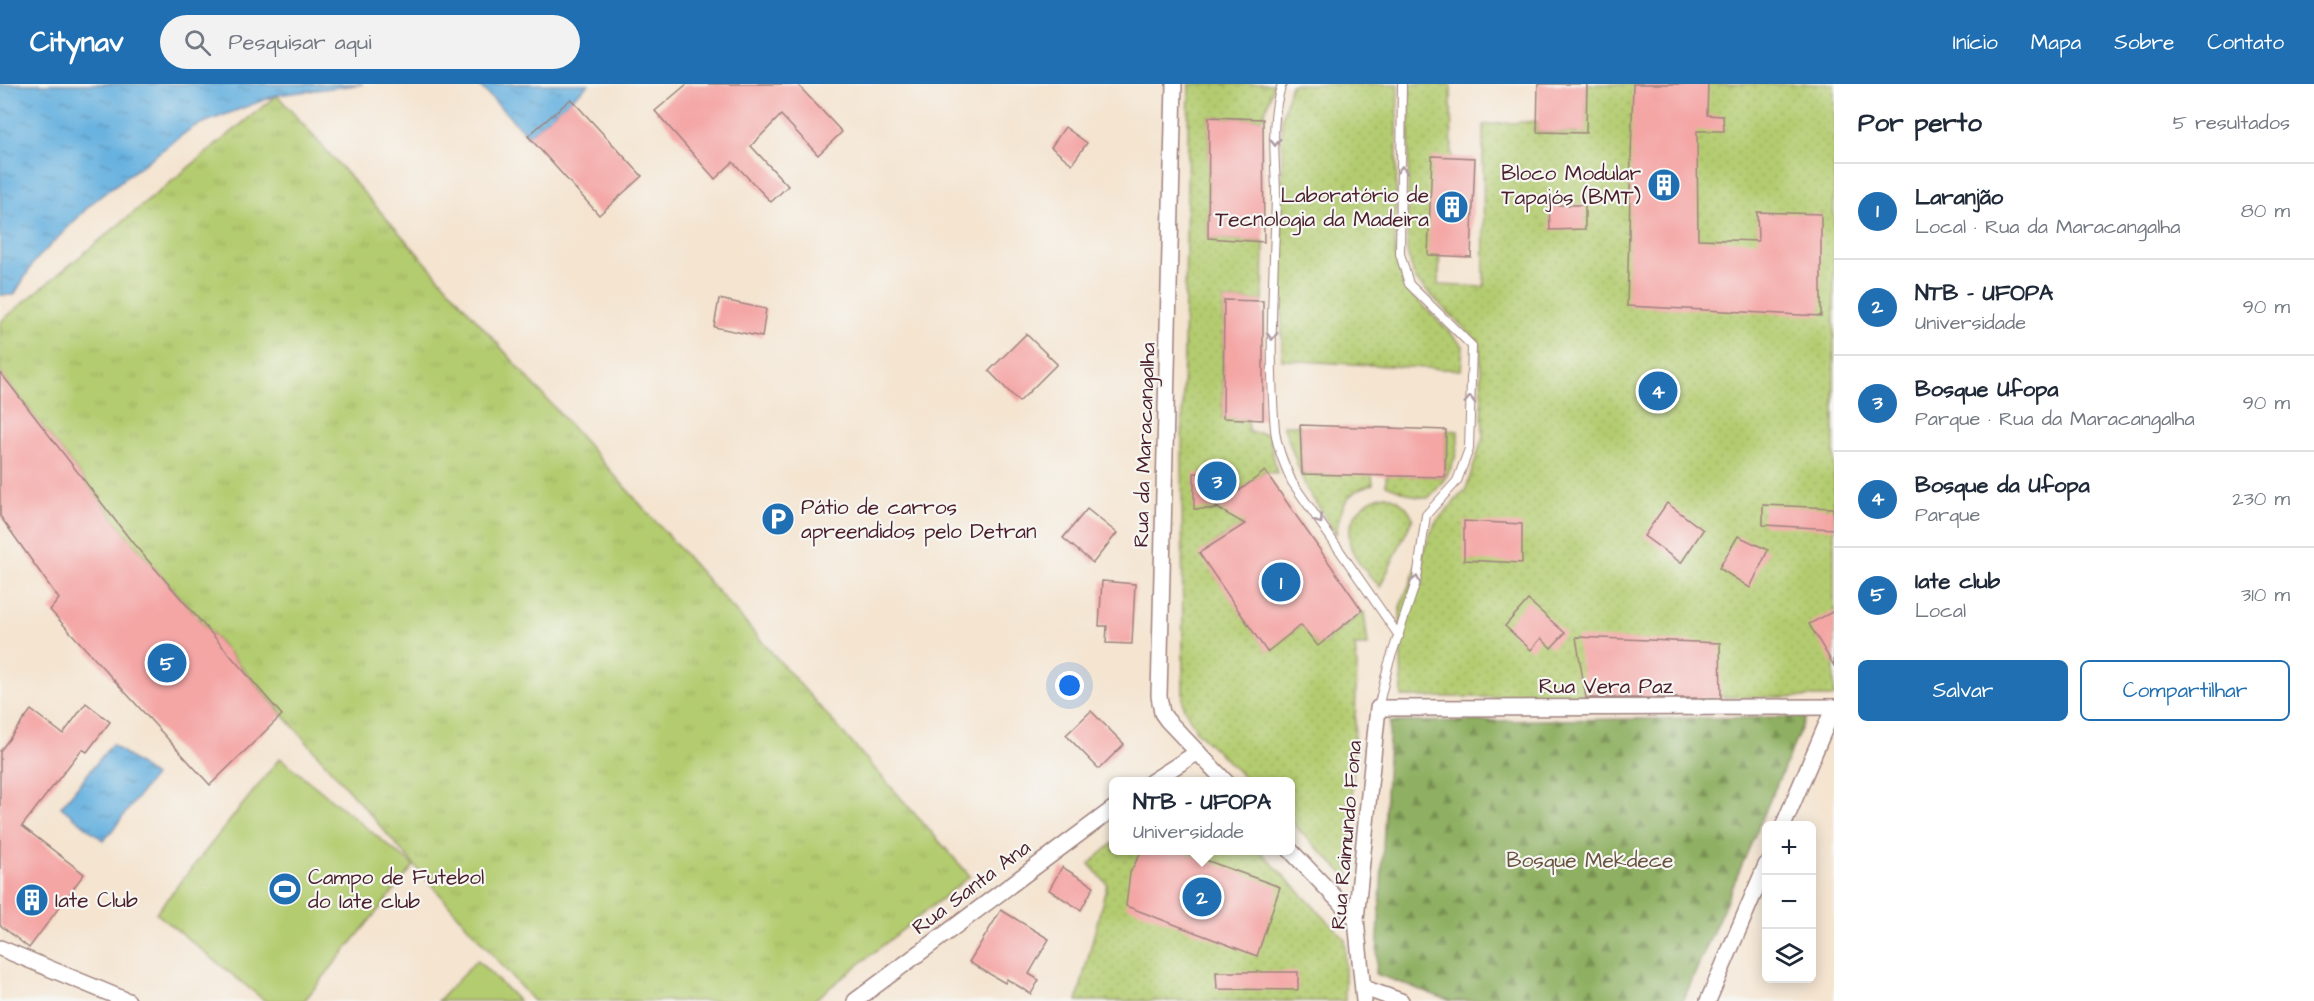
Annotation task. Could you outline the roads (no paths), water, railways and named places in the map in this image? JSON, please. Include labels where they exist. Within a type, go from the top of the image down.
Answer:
[{"type":"street","name":"Rua da Maracangalha","points":[[1174,84],[1158,682],[1162,712],[1221,777]]},
{"type":"street","points":[[1785,821],[1834,707]]},
{"type":"street","name":"Rua Vera Paz","points":[[1378,708],[1834,707]]},
{"type":"street","name":"Rua Raimundo Fona","points":[[1364,995],[1356,919],[1378,708]]},
{"type":"street","points":[[1159,777],[1197,752]]},
{"type":"street","name":"Rua Santa Ana","points":[[855,1001],[1109,811]]},
{"type":"street","points":[[1295,855],[1356,919]]},
{"type":"street","points":[[1708,1001],[1763,875]]},
{"type":"street","points":[[0,948],[128,1001]]},
{"type":"street","points":[[1364,995],[1401,1001]]},
{"type":"lane","points":[[1282,84],[1274,118],[1276,194],[1272,348],[1275,433],[1292,482],[1399,636]]},
{"type":"lane","points":[[1378,708],[1417,579],[1426,515],[1456,481],[1469,449],[1472,346],[1410,284],[1400,254],[1402,84]]},
{"type":"water","points":[[0,84],[363,84],[277,95],[193,127],[93,202],[34,262],[14,295],[0,295]]},
{"type":"water","points":[[478,84],[589,84],[528,136]]},
{"type":"water","points":[[112,744],[154,776],[104,841],[61,807]]},
{"type":"place","name":"Bloco Modular Tapajós (BMT)","points":[[1664,185]]},
{"type":"place","name":"Laboratório de Tecnologia da Madeira","points":[[1452,207]]},
{"type":"place","name":"Bosque da Ufopa","points":[[1658,391]]},
{"type":"place","name":"Bosque Ufopa","points":[[1217,481]]},
{"type":"place","name":"Pátio de carros apreendidos pelo Detran","points":[[778,519]]},
{"type":"place","name":"Laranjão","points":[[1281,582]]},
{"type":"place","name":"Iate club","points":[[167,663]]},
{"type":"place","name":"Campo de Futebol do Iate club","points":[[285,889]]},
{"type":"place","name":"NTB - UFOPA","points":[[1202,897]]},
{"type":"place","name":"Iate Club","points":[[32,900]]},
{"type":"park label","name":"Bosque Mekdece","points":[[1590,860]]}]
